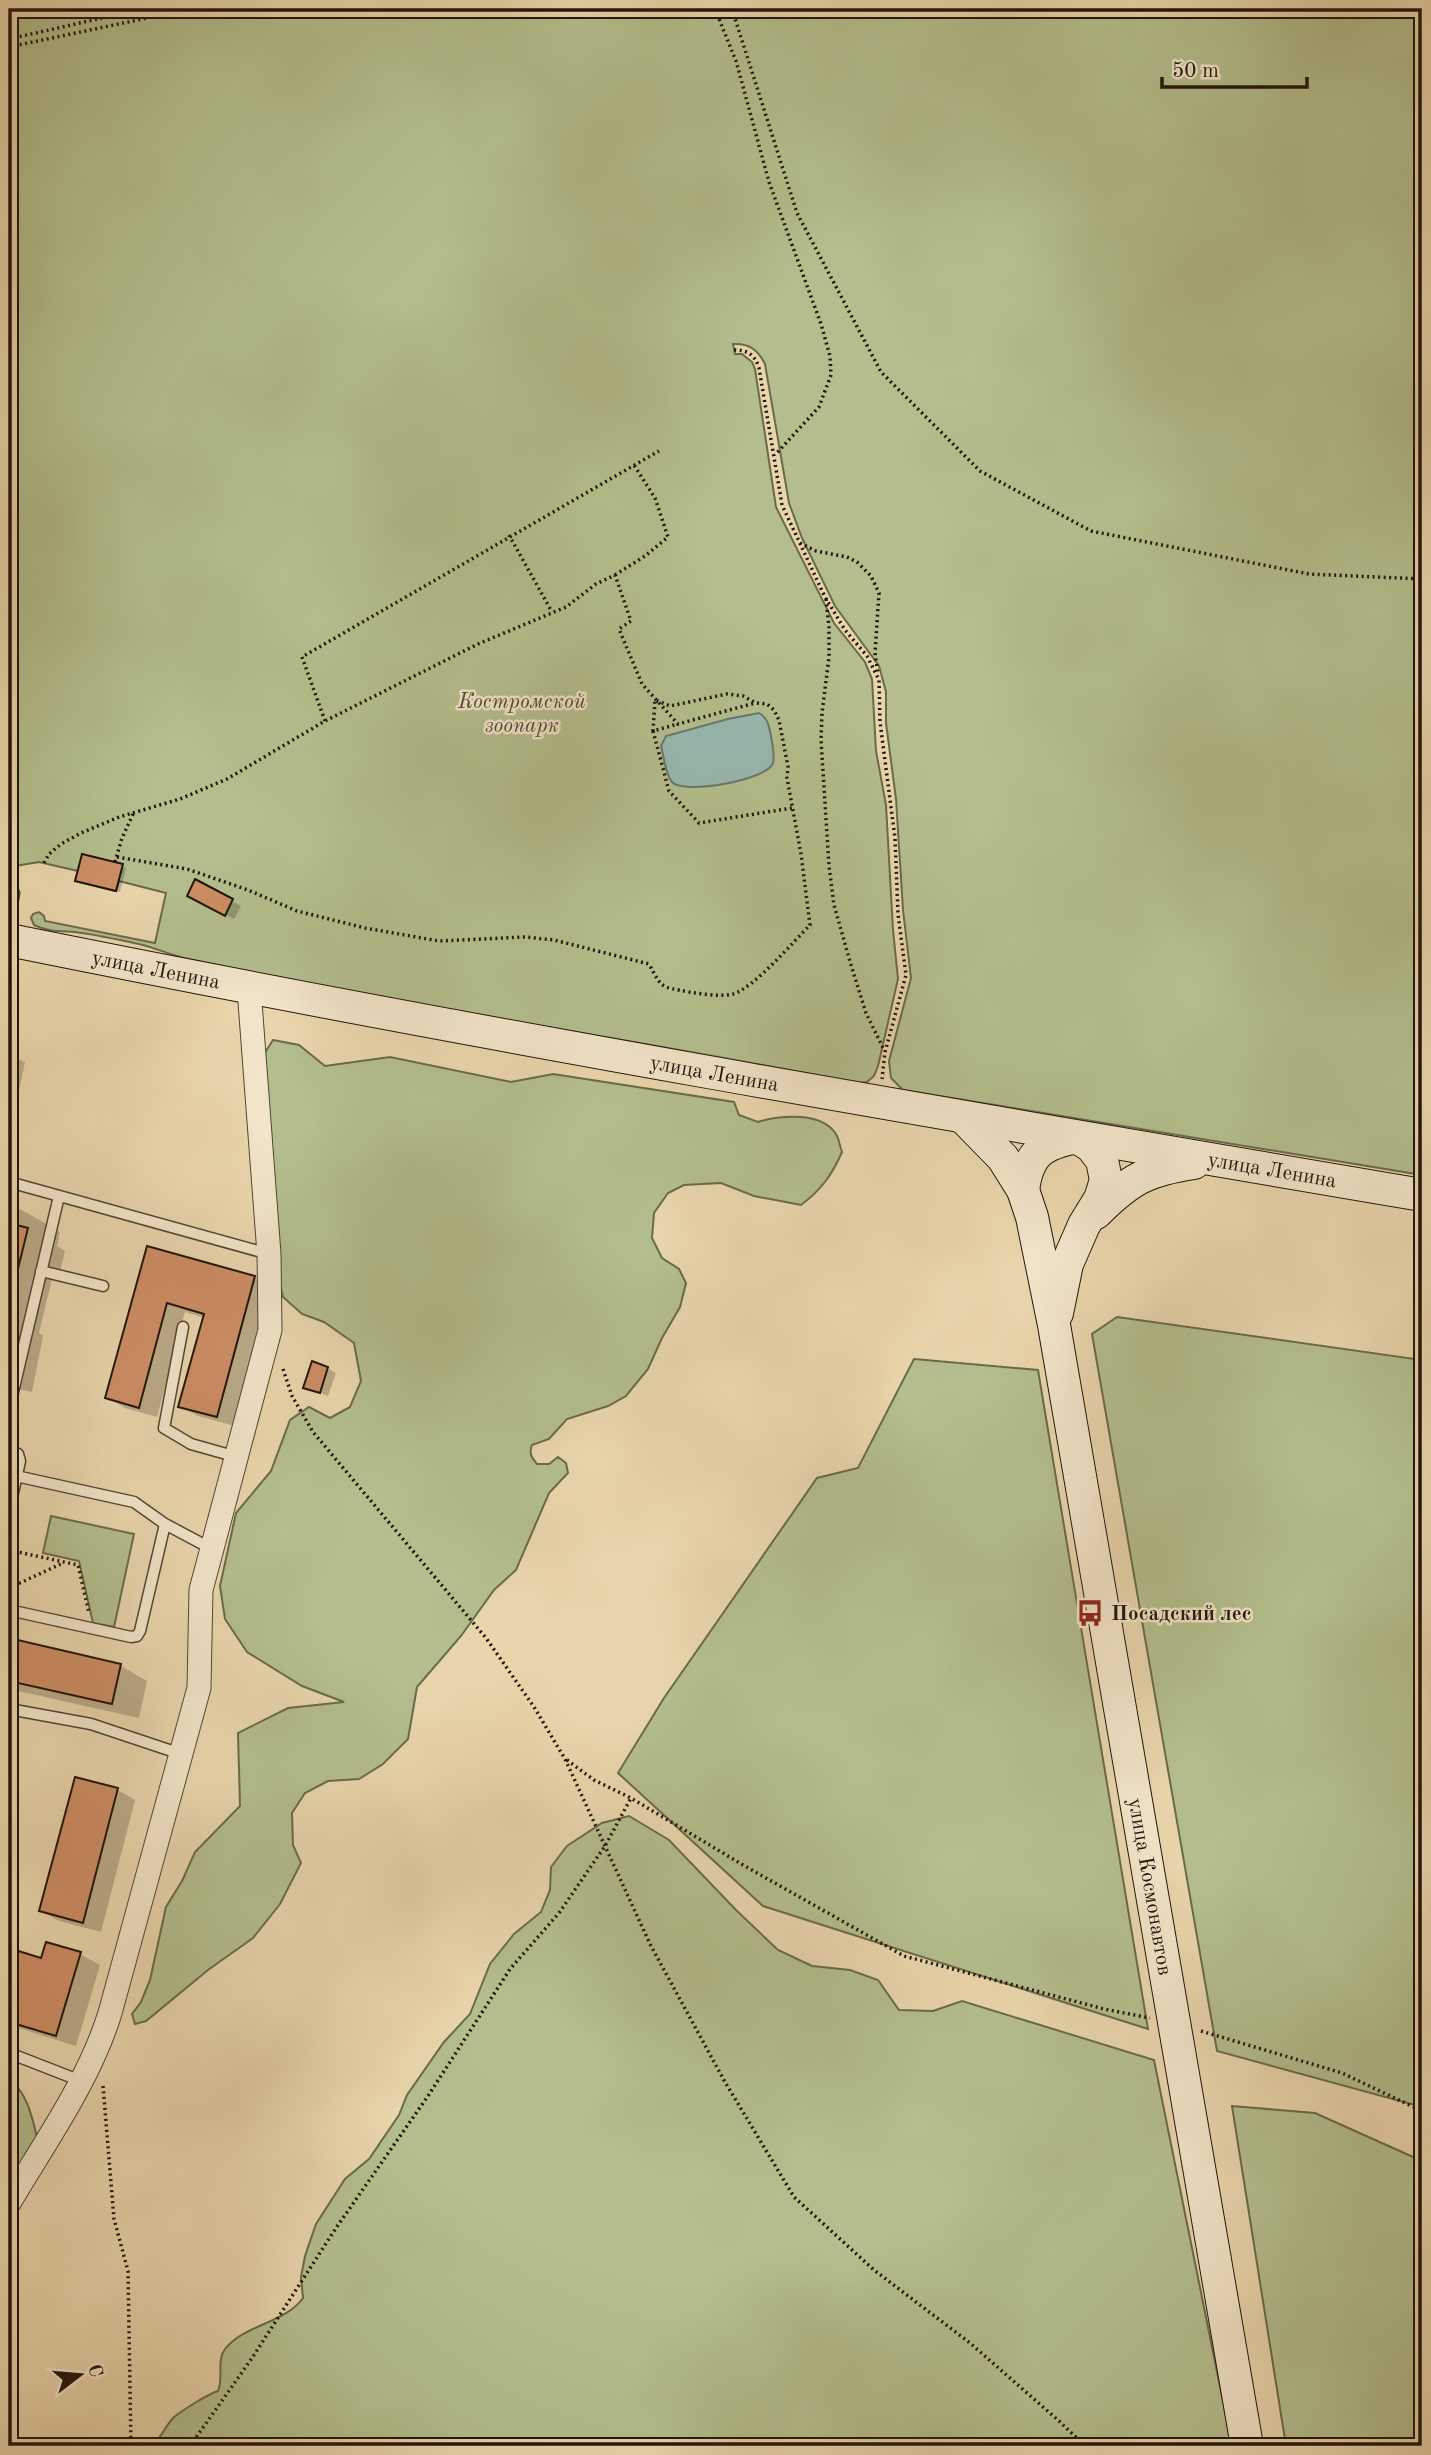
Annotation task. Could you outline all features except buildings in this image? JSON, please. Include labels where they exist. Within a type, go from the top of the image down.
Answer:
[{"type":"street","name":"улица Ленина","points":[[9,940],[249,989],[879,1103],[1422,1195]]},
{"type":"street","points":[[9,2203],[92,2080],[199,1688],[201,1590],[270,1330],[269,1254],[249,989]]},
{"type":"street","name":"улица Космонавтов","points":[[964,1118],[1003,1158],[1023,1190],[1032,1217],[1054,1325],[1247,2446]]},
{"type":"street","points":[[1023,1190],[1025,1172],[1036,1154],[1051,1142],[1076,1137],[1091,1146],[1102,1160],[1107,1180],[1067,1264],[1054,1325]]},
{"type":"street","points":[[1084,1225],[1122,1187],[1161,1168],[1212,1160]]},
{"type":"lane","points":[[9,922],[15,894]]},
{"type":"lane","points":[[9,1182],[269,1254]]},
{"type":"lane","points":[[9,1407],[59,1196]]},
{"type":"lane","points":[[41,1271],[103,1286]]},
{"type":"lane","points":[[183,1326],[164,1427],[191,1444],[237,1457]]},
{"type":"lane","points":[[9,1450],[18,1454],[20,1461],[9,1511]]},
{"type":"lane","points":[[16,1476],[134,1502],[165,1524],[212,1549]]},
{"type":"lane","points":[[9,1610],[131,1637],[137,1636],[165,1524]]},
{"type":"lane","points":[[9,1709],[91,1724],[181,1754]]},
{"type":"lane","points":[[9,2053],[92,2080]]},
{"type":"path","points":[[9,39],[142,9]]},
{"type":"path","points":[[9,47],[190,9]]},
{"type":"path","points":[[715,9],[736,61],[769,182],[830,356],[831,375],[819,407],[775,455]]},
{"type":"path","points":[[732,9],[797,213],[881,372],[980,471],[1091,531],[1309,574],[1422,579]]},
{"type":"path","points":[[734,350],[745,350],[756,358],[782,506],[825,597],[845,630],[867,656],[879,680]]},
{"type":"path","points":[[325,721],[302,657],[659,451]]},
{"type":"path","points":[[44,863],[49,854],[71,838],[101,824],[180,799],[227,779],[325,721],[478,644],[566,607],[596,584],[645,556],[667,537],[655,498],[634,465]]},
{"type":"path","points":[[509,536],[552,611]]},
{"type":"path","points":[[799,542],[816,551],[847,557],[857,562],[871,576],[879,593],[875,653],[880,722],[895,838],[898,914],[906,975],[885,1052],[879,1103]]},
{"type":"path","points":[[615,575],[631,621],[619,629],[642,684],[678,724]]},
{"type":"path","points":[[825,597],[829,657],[821,740],[834,905],[866,1013],[885,1052]]},
{"type":"path","points":[[655,700],[670,706],[727,694],[743,696],[756,703]]},
{"type":"path","points":[[655,700],[653,731],[668,791],[699,824],[792,808]]},
{"type":"path","points":[[134,812],[116,860],[187,869],[248,890],[297,911],[365,928],[439,941],[525,937],[554,940],[649,964],[662,987],[718,995],[733,993],[748,986],[810,925],[779,720],[767,704],[756,703],[653,731]]},
{"type":"path","points":[[283,1370],[292,1396],[313,1432],[486,1638],[534,1707],[565,1759],[650,1946],[725,2082],[794,2197],[874,2270],[970,2343],[1085,2446]]},
{"type":"path","points":[[9,1549],[78,1565],[92,1628]]},
{"type":"path","points":[[9,1588],[64,1562]]},
{"type":"path","points":[[565,1759],[594,1780],[631,1798],[904,1956],[1249,2044],[1342,2073],[1422,2111]]},
{"type":"path","points":[[190,2446],[428,2096],[510,1969],[559,1913],[606,1846],[631,1798]]},
{"type":"path","points":[[92,2080],[114,2219],[128,2271],[131,2446]]},
{"type":"green space","name":"Костромской зоопарк","points":[[9,9],[1422,9],[1422,1175],[903,1090],[891,1078],[889,1061],[911,978],[903,910],[896,799],[886,723],[886,692],[879,666],[835,606],[802,538],[789,503],[765,364],[756,351],[744,345],[733,344],[735,354],[742,354],[752,362],[755,369],[776,507],[834,623],[865,662],[872,679],[876,751],[886,805],[898,979],[878,1066],[874,1076],[867,1082],[858,1083],[355,993],[183,958],[118,939],[49,930],[34,925],[31,918],[39,912],[45,921],[155,943],[166,893],[119,881],[116,891],[75,881],[78,871],[39,862],[9,867]]},
{"type":"green space","points":[[273,1040],[299,1045],[325,1066],[390,1057],[511,1082],[553,1074],[734,1102],[739,1115],[758,1122],[801,1117],[822,1122],[837,1136],[842,1152],[825,1182],[801,1205],[754,1196],[721,1183],[684,1185],[668,1193],[654,1213],[652,1238],[662,1258],[679,1269],[686,1283],[680,1307],[648,1369],[626,1396],[608,1406],[567,1419],[549,1439],[532,1445],[531,1455],[537,1464],[549,1464],[558,1457],[566,1463],[568,1473],[549,1493],[516,1570],[494,1590],[461,1636],[417,1687],[408,1739],[383,1764],[359,1779],[328,1781],[305,1793],[292,1813],[293,1845],[301,1863],[280,1904],[253,1938],[208,1970],[146,2021],[135,2024],[132,2014],[141,2002],[150,1980],[166,1907],[195,1852],[240,1806],[238,1733],[288,1708],[344,1702],[302,1686],[247,1652],[225,1619],[220,1586],[236,1513],[271,1471],[290,1420],[309,1407],[330,1418],[350,1407],[361,1381],[354,1343],[324,1322],[302,1314],[283,1297],[271,1247],[261,1059]]},
{"type":"green space","points":[[1117,1317],[1422,1360],[1422,2107],[1217,2051],[1092,1334]]},
{"type":"green space","points":[[914,1359],[1038,1370],[1148,2029],[763,1906],[618,1773],[664,1698],[817,1478],[858,1468]]},
{"type":"green space","points":[[51,1516],[134,1534],[114,1627],[93,1623],[79,1561],[43,1553]]},
{"type":"green space","points":[[629,1816],[669,1840],[778,1950],[812,1966],[850,1970],[878,1980],[899,2010],[933,2011],[962,2001],[1154,2060],[1232,2446],[152,2446],[173,2418],[218,2391],[222,2354],[233,2341],[286,2313],[303,2298],[301,2277],[316,2224],[345,2179],[369,2159],[399,2115],[407,2095],[444,2042],[470,2014],[490,1964],[514,1934],[541,1912],[550,1890],[551,1867],[567,1846],[602,1823]]},
{"type":"green space","points":[[9,2079],[24,2098],[37,2137],[9,2183]]},
{"type":"green space","points":[[1232,2106],[1315,2113],[1422,2161],[1422,2446],[1286,2446]]},
{"type":"water","points":[[759,713],[768,723],[773,746],[773,763],[768,769],[725,784],[692,787],[679,786],[672,782],[666,770],[661,746],[666,736]]},
{"type":"place","name":"Посадский лес","points":[[1090,1613]]}]
